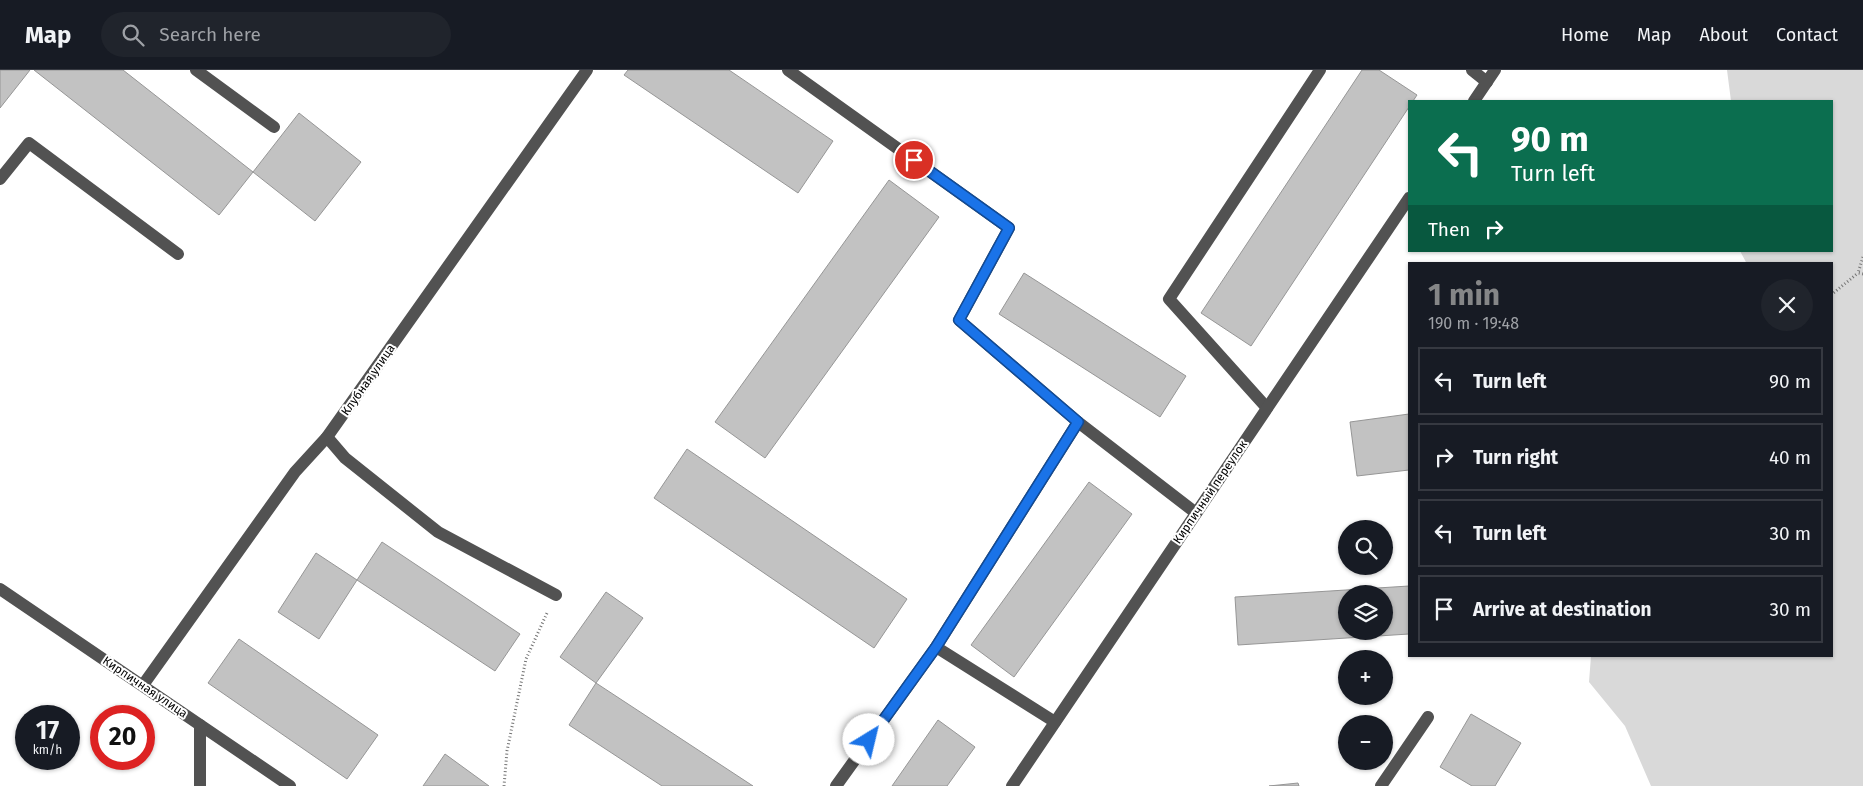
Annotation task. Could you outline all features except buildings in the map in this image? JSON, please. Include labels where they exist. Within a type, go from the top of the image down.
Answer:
[{"type":"street","points":[[196,70],[274,127]]},
{"type":"street","name":"Клубная улица","points":[[143,685],[295,472],[327,437],[587,70]]},
{"type":"street","points":[[788,70],[1009,228],[959,320],[1078,422],[1196,513]]},
{"type":"street","points":[[1267,408],[1169,299],[1320,70]]},
{"type":"street","points":[[1472,70],[1487,82]]},
{"type":"street","points":[[1475,100],[1495,70]]},
{"type":"street","points":[[0,179],[28,143],[178,254]]},
{"type":"street","name":"Кирпичный переулок","points":[[1012,786],[1408,199]]},
{"type":"street","points":[[836,786],[936,647],[1078,422]]},
{"type":"street","points":[[327,437],[345,458],[438,532],[556,595]]},
{"type":"street","name":"Кирпичная улица","points":[[0,589],[290,786]]},
{"type":"street","points":[[936,647],[1055,722]]},
{"type":"street","points":[[1381,786],[1428,717]]},
{"type":"street","points":[[200,725],[200,786]]},
{"type":"path","points":[[1833,293],[1858,273],[1863,257]]},
{"type":"path","points":[[1858,273],[1863,274]]},
{"type":"path","points":[[504,786],[507,751],[526,659],[556,595]]},
{"type":"shaded area","points":[[1727,70],[1863,70],[1863,786],[1651,786],[1625,726],[1589,682],[1591,657],[1833,657],[1833,262],[1746,262],[1741,252],[1833,252],[1833,100],[1731,100]]},
{"type":"route","points":[[869,740],[936,647],[1078,422],[959,320],[1009,228],[914,160]]}]
